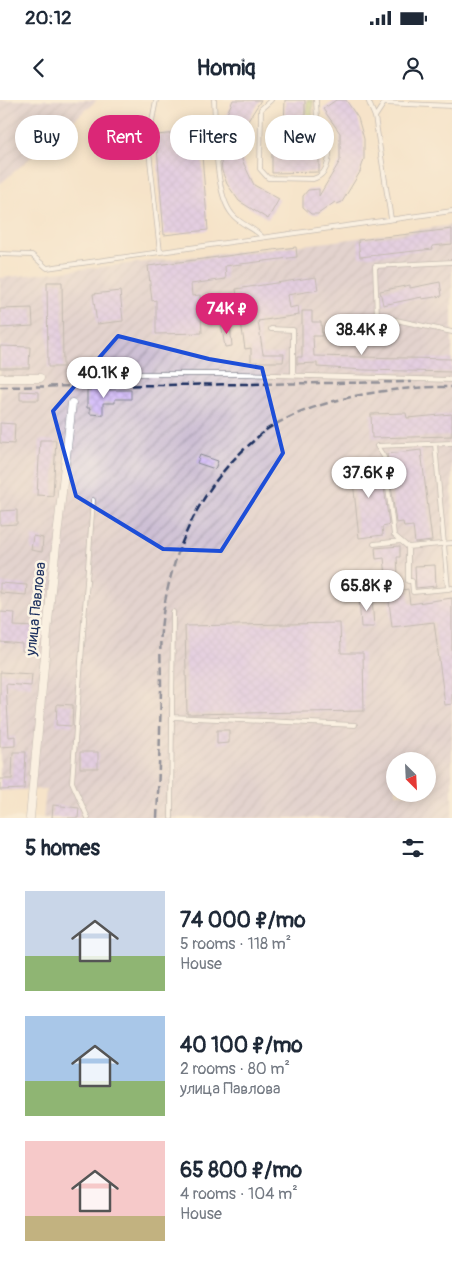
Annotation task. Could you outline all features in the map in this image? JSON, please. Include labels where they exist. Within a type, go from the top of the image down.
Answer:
[{"type":"street","points":[[0,378],[40,378]]},
{"type":"street","name":"улица Павлова","points":[[30,818],[51,590],[72,403]]},
{"type":"lane","points":[[156,100],[148,142],[160,252]]},
{"type":"lane","points":[[214,100],[218,176],[223,188],[224,202],[234,218],[256,229],[262,238]]},
{"type":"lane","points":[[271,100],[261,109],[260,169],[268,178],[313,179],[318,177],[328,165],[329,136],[317,119],[316,100]]},
{"type":"lane","points":[[368,100],[375,117],[391,220]]},
{"type":"lane","points":[[375,117],[385,102],[452,106]]},
{"type":"lane","points":[[0,254],[32,255],[47,268],[452,211]]},
{"type":"lane","points":[[452,262],[375,266],[377,316],[452,332]]},
{"type":"lane","points":[[271,329],[293,330],[294,375]]},
{"type":"lane","points":[[126,374],[294,375],[452,380]]},
{"type":"lane","points":[[452,443],[377,446],[384,458],[394,535],[408,547],[452,543]]},
{"type":"lane","points":[[408,547],[408,581],[412,581],[413,592],[450,588],[435,444]]},
{"type":"lane","points":[[88,818],[72,782],[93,500]]},
{"type":"lane","points":[[374,544],[401,541]]},
{"type":"lane","points":[[171,818],[173,612]]},
{"type":"lane","points":[[172,717],[355,725]]},
{"type":"highlighted area","points":[[118,336],[209,359],[262,368],[283,453],[221,551],[163,549],[76,496],[53,411]]},
{"type":"shaded area","points":[[0,100],[97,100],[78,116],[15,115],[15,160],[28,160],[0,184]]},
{"type":"shaded area","points":[[452,225],[452,818],[43,818],[46,789],[0,791],[0,278],[328,242]]},
{"type":"green space","points":[[307,100],[313,100],[312,115],[306,115]]},
{"type":"building","points":[[233,100],[261,100],[252,115],[226,115]]},
{"type":"building","points":[[285,100],[305,100],[305,115],[284,115]]},
{"type":"building","points":[[336,100],[346,100],[358,118],[364,139],[364,159],[360,172],[342,202],[337,204],[335,202],[318,214],[311,214],[303,207],[303,196],[308,190],[319,189],[319,196],[340,161],[340,133],[334,125],[334,115],[327,115],[323,109]]},
{"type":"building","points":[[170,134],[170,160],[202,160],[208,230],[164,235],[158,160],[160,160],[160,135]]},
{"type":"building","points":[[221,160],[242,160],[254,185],[279,199],[268,219],[239,201],[227,184],[222,171]]},
{"type":"building","points":[[272,160],[319,160],[319,172],[272,173]]},
{"type":"building","points":[[452,229],[452,244],[432,246],[433,249],[360,257],[358,240]]},
{"type":"building","points":[[296,247],[297,257],[225,266],[226,279],[191,284],[192,296],[200,295],[202,333],[156,334],[156,300],[152,301],[148,266]]},
{"type":"building","points":[[316,277],[318,290],[287,295],[289,308],[298,306],[299,315],[258,321],[263,354],[284,354],[283,362],[251,362],[251,348],[245,349],[236,289]]},
{"type":"building","points":[[47,282],[62,282],[63,367],[48,367]]},
{"type":"building","points":[[440,282],[442,296],[422,299],[422,297],[383,305],[380,291]]},
{"type":"building","points":[[120,291],[123,321],[97,324],[93,294]]},
{"type":"building","points":[[32,308],[33,326],[0,328],[0,309]]},
{"type":"building","points":[[302,311],[312,311],[312,322],[321,322],[322,336],[313,336],[314,356],[452,359],[452,372],[364,370],[317,367],[317,363],[297,364],[297,357],[302,357]]},
{"type":"building","points":[[221,324],[230,324],[232,346],[225,347]]},
{"type":"building","points":[[0,346],[30,347],[29,368],[0,368]]},
{"type":"building","points":[[87,390],[131,390],[131,399],[115,399],[115,403],[103,403],[103,415],[90,414],[90,408],[87,408]]},
{"type":"building","points":[[20,391],[39,392],[39,400],[20,400]]},
{"type":"building","points":[[406,413],[407,418],[452,414],[452,436],[372,438],[371,414]]},
{"type":"building","points":[[0,423],[15,424],[14,444],[0,443]]},
{"type":"building","points":[[40,440],[56,440],[53,496],[37,495]]},
{"type":"building","points":[[421,450],[432,541],[415,543],[413,526],[404,527],[403,522],[396,523],[387,454]]},
{"type":"building","points":[[200,455],[218,461],[215,469],[197,463]]},
{"type":"building","points":[[374,459],[377,480],[383,480],[389,524],[382,527],[383,535],[359,538],[351,462]]},
{"type":"building","points":[[17,510],[17,524],[0,525],[0,511]]},
{"type":"building","points":[[33,536],[43,538],[42,552],[31,550]]},
{"type":"building","points":[[400,546],[400,557],[397,557],[399,591],[408,589],[410,604],[452,598],[452,704],[445,705],[434,622],[392,627],[384,558],[376,559],[375,548]]},
{"type":"building","points":[[435,565],[436,586],[416,588],[415,566]]},
{"type":"building","points":[[0,583],[27,585],[26,595],[0,593]]},
{"type":"building","points":[[359,597],[372,597],[374,627],[361,627]]},
{"type":"building","points":[[0,612],[15,613],[14,626],[37,627],[35,652],[22,651],[22,644],[0,642]]},
{"type":"building","points":[[340,623],[341,653],[363,653],[364,711],[187,714],[185,626]]},
{"type":"building","points":[[0,672],[32,674],[31,686],[6,684],[9,737],[15,736],[15,746],[0,747]]},
{"type":"building","points":[[57,704],[73,705],[72,726],[56,725]]},
{"type":"building","points":[[217,730],[229,730],[229,743],[217,744]]},
{"type":"building","points":[[13,752],[26,752],[24,789],[0,790],[0,779],[12,779]]},
{"type":"building","points":[[80,752],[98,752],[98,768],[80,768]]},
{"type":"building","points":[[53,805],[79,808],[78,818],[52,818]]},
{"type":"railway","points":[[0,387],[412,382]]},
{"type":"railway","points":[[157,818],[161,638],[166,597],[180,548],[202,502],[215,482],[231,462],[269,428],[311,408],[381,391],[452,387]]}]
